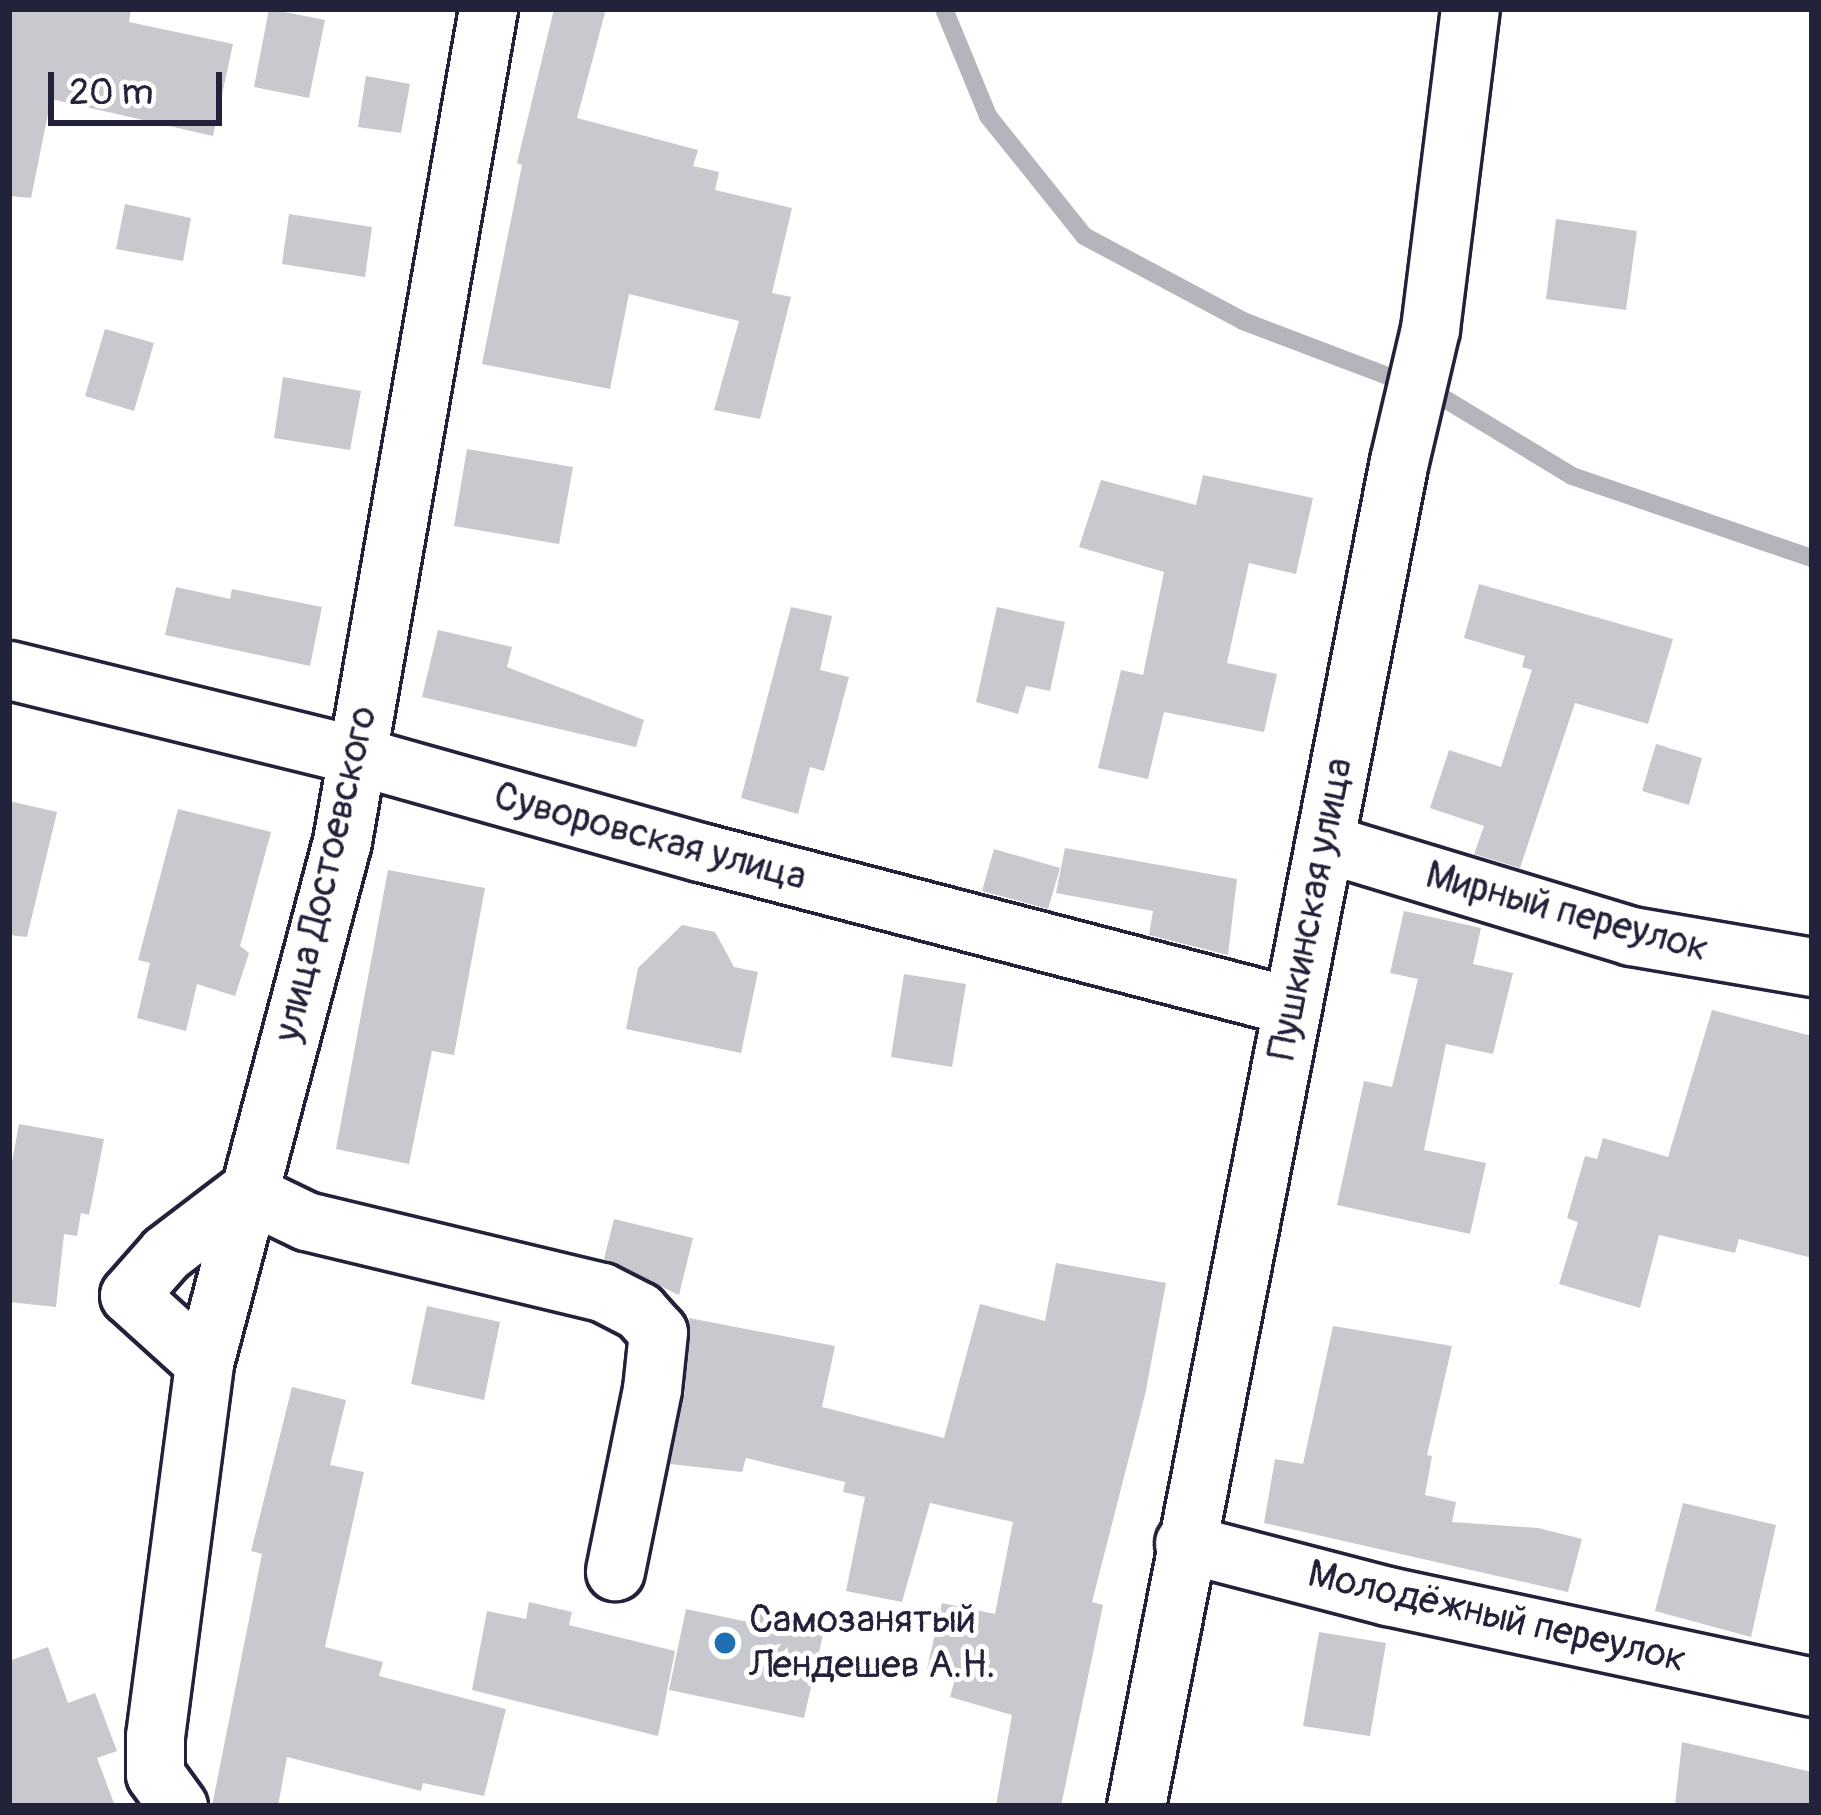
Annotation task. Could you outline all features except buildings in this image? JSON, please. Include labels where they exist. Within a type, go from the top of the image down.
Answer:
[{"type":"street","name":"улица Достоевского","points":[[178,1806],[155,1774],[155,1736],[204,1363],[342,841],[488,9]]},
{"type":"street","name":"Пушкинская улица","points":[[1136,1806],[1184,1543],[1430,329],[1470,9]]},
{"type":"street","name":"Суворовская улица","points":[[9,670],[358,756],[700,852],[1292,1006]]},
{"type":"street","name":"Мирный переулок","points":[[1324,843],[1631,936],[1812,967]]},
{"type":"street","points":[[204,1363],[129,1295],[166,1253],[246,1192],[306,1221],[602,1292],[639,1311],[658,1332],[652,1388],[616,1571]]},
{"type":"street","name":"Молодёжный переулок","points":[[1184,1543],[1388,1596],[1812,1687]]},
{"type":"waterway","points":[[944,9],[988,116],[1084,236],[1243,321],[1393,378]]},
{"type":"waterway","points":[[1440,396],[1572,476],[1812,558]]},
{"type":"place","name":"Самозанятый Лендешев А.Н.","points":[[725,1643]]}]
